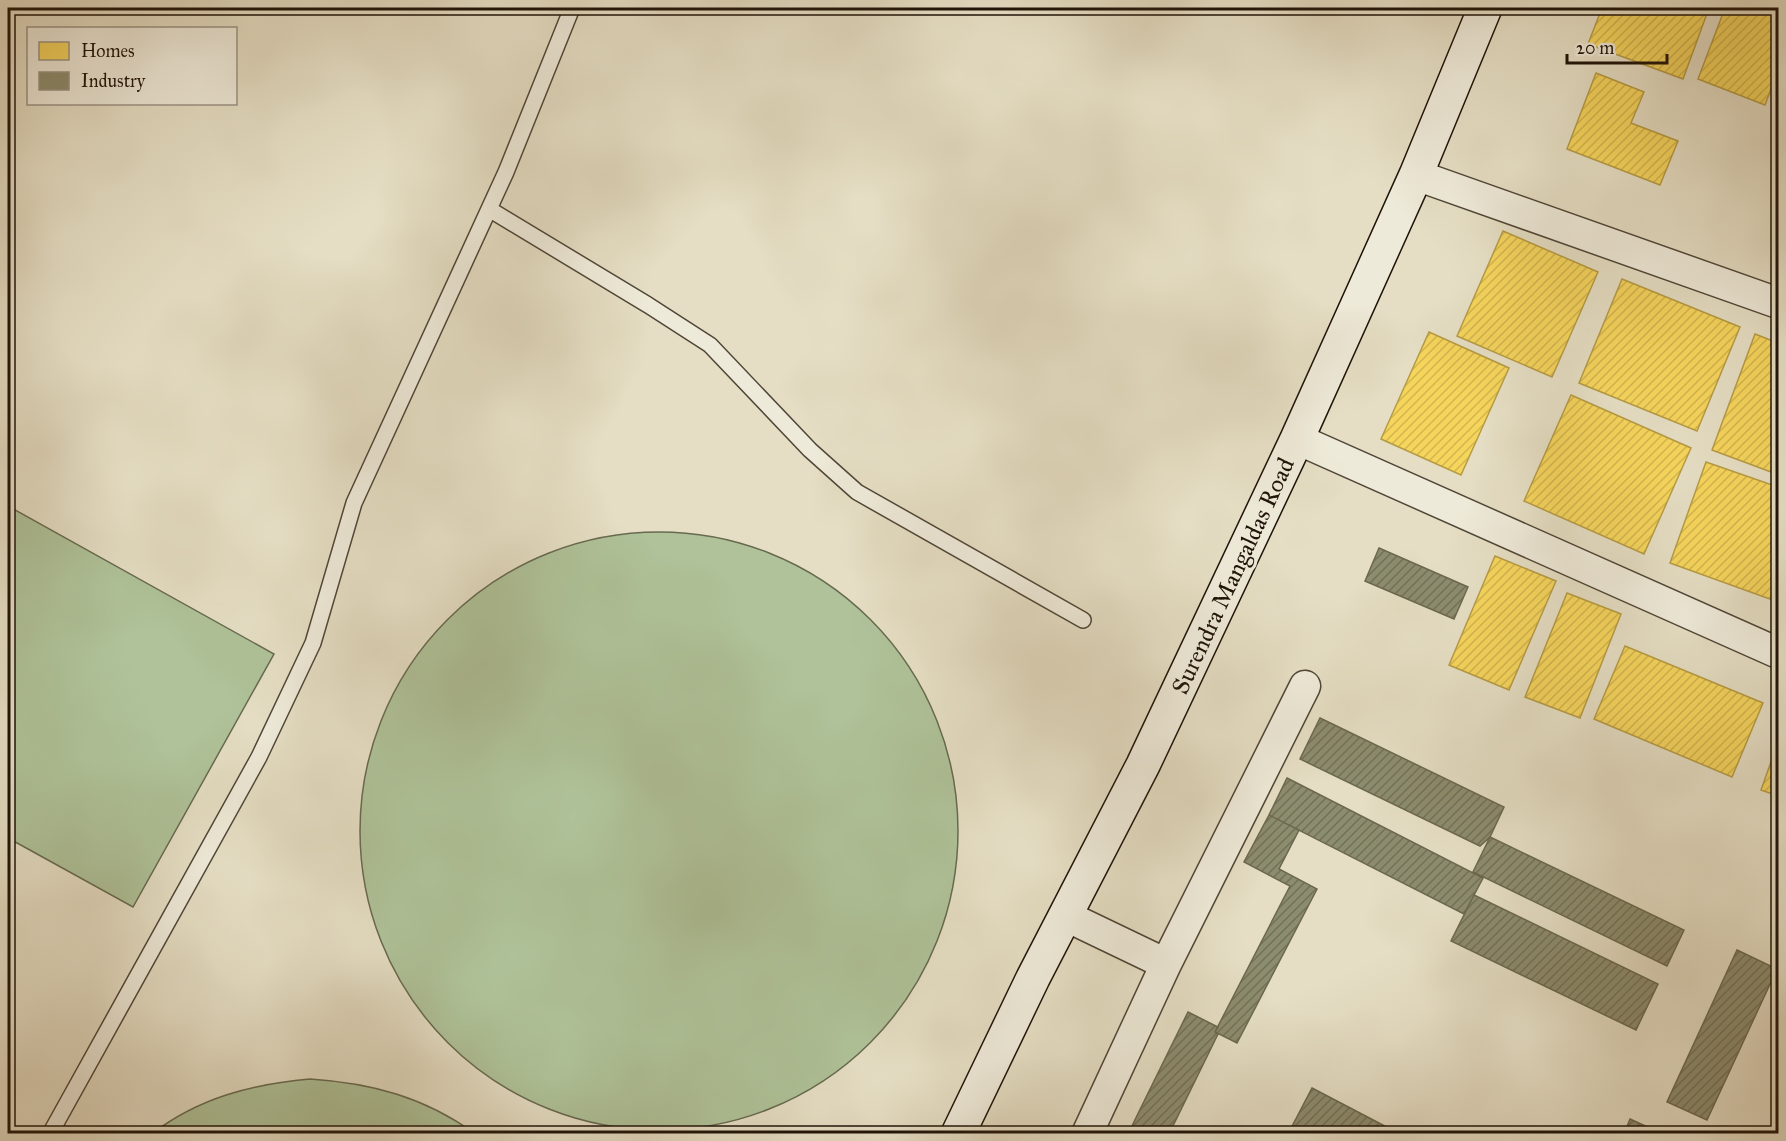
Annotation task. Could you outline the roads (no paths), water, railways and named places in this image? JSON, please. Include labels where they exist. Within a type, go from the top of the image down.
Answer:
[{"type":"main road","name":"Surendra Mangaldas Road","points":[[958,1134],[1143,765],[1297,440],[1416,175],[1485,8]]},
{"type":"street","points":[[1416,175],[1779,303]]},
{"type":"street","points":[[1297,440],[1779,653]]},
{"type":"street","points":[[1087,1134],[1166,964],[1305,686]]},
{"type":"street","points":[[1066,916],[1166,964]]},
{"type":"lane","points":[[50,1134],[259,757],[313,643],[354,503],[489,209],[572,8]]},
{"type":"lane","points":[[489,209],[648,304],[710,345],[810,450],[857,492],[1083,620]]}]
